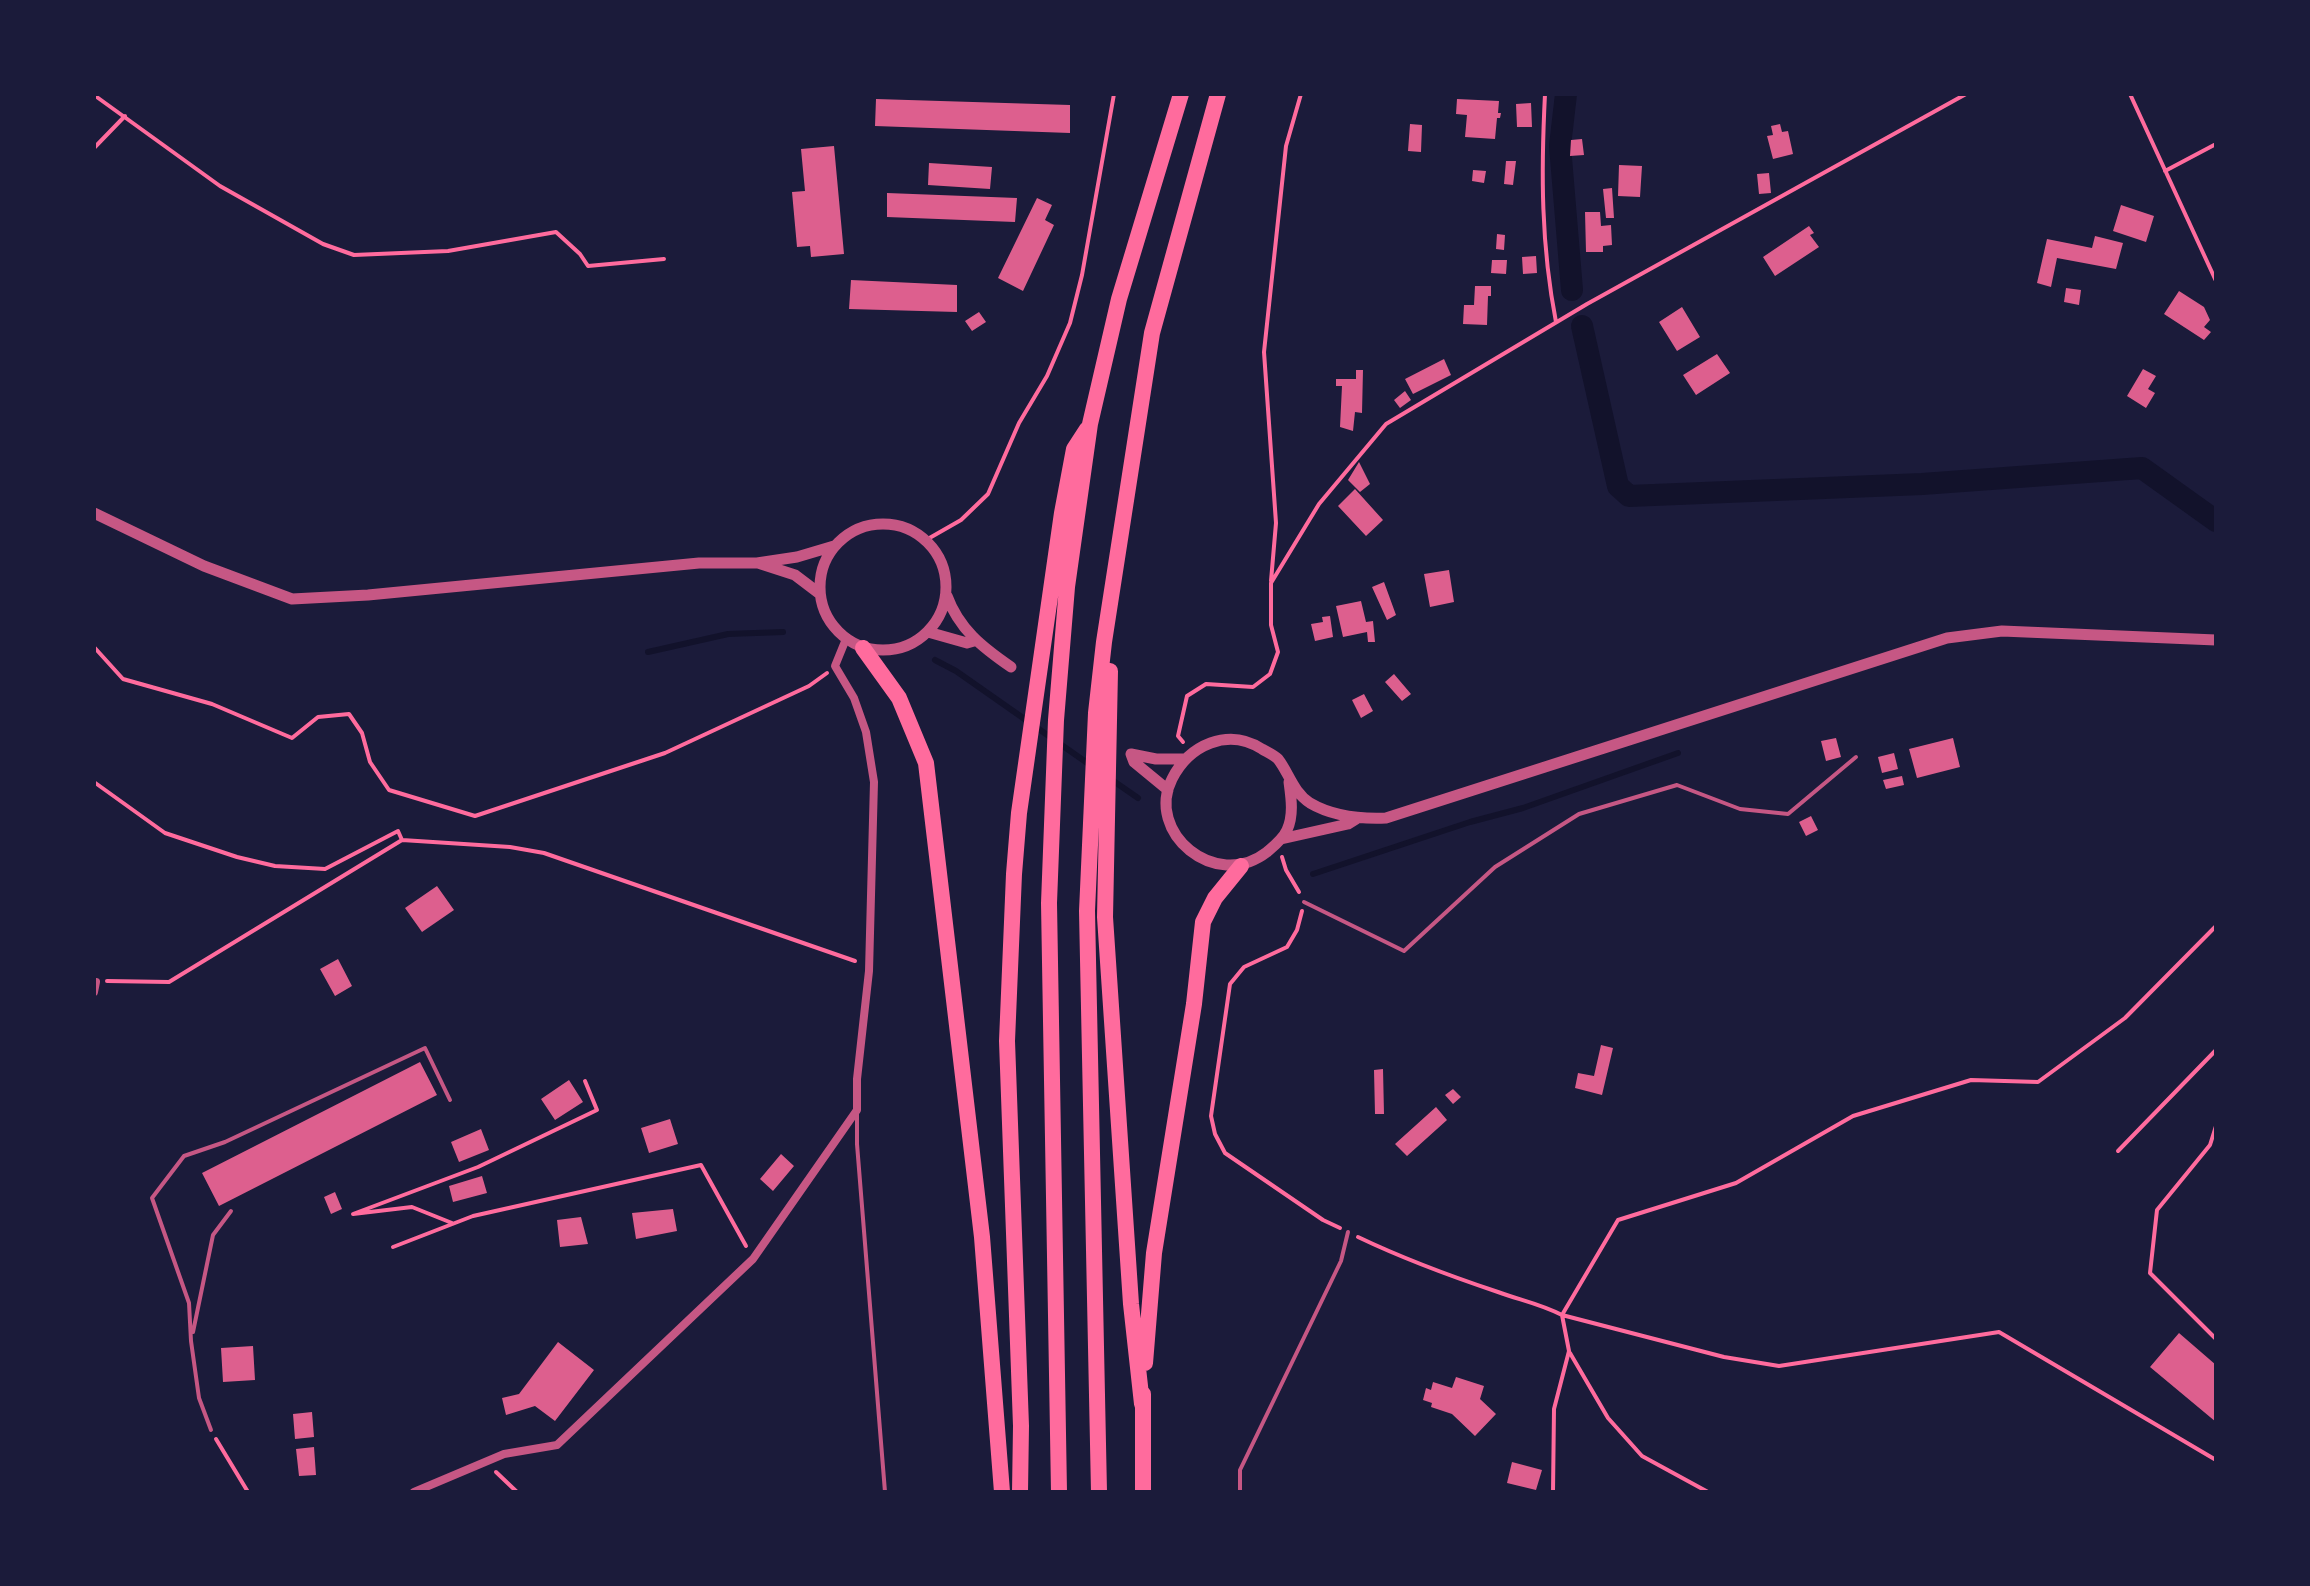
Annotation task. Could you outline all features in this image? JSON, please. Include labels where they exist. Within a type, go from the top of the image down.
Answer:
[{"type":"highway","points":[[1020,1492],[1021,1426],[1007,1041],[1009,951],[1019,813],[1090,424],[1119,299],[1181,94]]},
{"type":"highway","points":[[1142,1404],[1131,1304],[1110,1009],[1098,821],[1096,713],[1104,642],[1152,333],[1218,94]]},
{"type":"highway","points":[[1059,1492],[1058,1288],[1049,903],[1060,585]]},
{"type":"highway","points":[[863,648],[899,698],[926,763],[982,1237],[1002,1492]]},
{"type":"highway","points":[[1098,821],[1087,911],[1099,1492]]},
{"type":"highway","points":[[1143,1492],[1142,1404],[1154,1253],[1194,1004],[1203,922],[1215,898],[1241,866]]},
{"type":"street","points":[[94,513],[204,566],[292,599],[368,595],[699,563],[757,563],[797,557],[834,546],[855,531],[879,524],[896,525],[926,540],[943,565],[946,595],[954,616],[970,632],[974,641],[1011,667]]},
{"type":"street","points":[[834,546],[824,564],[820,594],[824,611],[833,627],[863,648],[886,651],[909,645],[928,632],[940,615],[946,595]]},
{"type":"street","points":[[757,563],[795,575],[820,594]]},
{"type":"street","points":[[1168,790],[1134,762],[1131,754],[1156,759],[1188,755],[1207,743],[1238,739],[1253,743],[1277,758],[1289,782],[1309,802],[1356,819],[1386,818],[1947,638],[2002,631],[2216,640]]},
{"type":"street","points":[[928,632],[967,643],[974,641]]},
{"type":"street","points":[[414,1492],[504,1454],[557,1445],[753,1259],[857,1110],[857,1079],[869,965],[873,821],[871,756],[854,698],[835,666],[846,639]]},
{"type":"street","points":[[1188,755],[1165,797],[1170,822],[1183,846],[1202,860],[1241,866],[1258,858],[1280,839],[1287,830],[1292,814],[1289,782]]},
{"type":"street","points":[[1280,839],[1348,824],[1356,819]]},
{"type":"lane","points":[[1304,902],[1404,951],[1495,867],[1579,814],[1677,785],[1740,809],[1788,814],[1856,757]]},
{"type":"lane","points":[[211,1430],[199,1398],[189,1303],[152,1198],[184,1156],[225,1142],[425,1048],[450,1100]]},
{"type":"lane","points":[[857,1110],[857,1144],[885,1492]]},
{"type":"lane","points":[[191,1341],[213,1235],[231,1211]]},
{"type":"lane","points":[[1240,1492],[1240,1470],[1335,1275],[1348,1232]]},
{"type":"path","points":[[926,540],[961,520],[988,494],[1019,423],[1047,376],[1070,323],[1082,275],[1114,94]]},
{"type":"path","points":[[1188,755],[1178,736],[1187,696],[1206,684],[1253,687],[1270,674],[1278,652],[1271,625],[1276,523],[1264,352],[1286,146],[1301,94]]},
{"type":"path","points":[[1545,94],[1542,210],[1556,322]]},
{"type":"path","points":[[1271,583],[1319,504],[1386,424],[1556,322],[1966,94]]},
{"type":"path","points":[[2130,94],[2216,281]]},
{"type":"path","points":[[94,95],[220,186],[323,244],[354,255],[448,251],[556,232],[588,266],[664,259]]},
{"type":"path","points":[[94,148],[125,116]]},
{"type":"path","points":[[2165,171],[2216,144]]},
{"type":"path","points":[[94,647],[123,679],[212,704],[292,738],[318,717],[349,714],[362,733],[370,762],[389,790],[475,816],[665,753],[809,686],[835,666]]},
{"type":"path","points":[[94,782],[165,833],[275,866],[325,869],[398,831],[402,840]]},
{"type":"path","points":[[95,987],[120,980],[169,982],[402,840],[510,847],[544,853],[869,965]]},
{"type":"path","points":[[1708,1492],[1642,1456],[1608,1418],[1569,1351],[1562,1315],[1618,1220],[1736,1183],[1853,1116],[1971,1080],[2038,1082],[2125,1018],[2216,926]]},
{"type":"path","points":[[1287,947],[1244,967],[1230,984],[1211,1116],[1215,1134],[1225,1153],[1323,1220],[1424,1267],[1543,1305],[1562,1315],[1724,1357],[1779,1366],[1999,1332],[2216,1460]]},
{"type":"path","points":[[2118,1151],[2216,1050]]},
{"type":"path","points":[[455,1224],[412,1207],[353,1214],[478,1167],[597,1110],[585,1081]]},
{"type":"path","points":[[2215,1338],[2150,1273],[2157,1210],[2210,1145],[2216,1126]]},
{"type":"path","points":[[393,1247],[473,1216],[701,1165],[753,1259]]},
{"type":"path","points":[[1553,1492],[1554,1409],[1569,1351]]},
{"type":"path","points":[[211,1430],[248,1492]]},
{"type":"path","points":[[486,1462],[517,1492]]},
{"type":"building","points":[[876,99],[1070,105],[1070,133],[875,126]]},
{"type":"building","points":[[1457,99],[1499,101],[1498,113],[1501,113],[1497,118],[1495,139],[1465,137],[1467,115],[1456,114]]},
{"type":"building","points":[[1531,103],[1532,127],[1517,127],[1516,104]]},
{"type":"building","points":[[1410,124],[1422,125],[1421,152],[1408,151]]},
{"type":"building","points":[[1780,124],[1782,132],[1788,131],[1793,154],[1773,159],[1767,136],[1773,135],[1771,126]]},
{"type":"building","points":[[1582,139],[1584,155],[1570,156],[1571,140]]},
{"type":"building","points":[[834,146],[844,254],[811,257],[810,246],[797,247],[792,192],[805,191],[801,149]]},
{"type":"building","points":[[1506,161],[1516,161],[1513,185],[1504,184]]},
{"type":"building","points":[[929,163],[992,167],[990,189],[928,185]]},
{"type":"building","points":[[1619,165],[1642,166],[1640,197],[1618,196]]},
{"type":"building","points":[[1473,170],[1486,171],[1484,183],[1472,181]]},
{"type":"building","points":[[1769,173],[1771,193],[1759,194],[1757,174]]},
{"type":"building","points":[[1612,188],[1614,218],[1606,218],[1603,189]]},
{"type":"building","points":[[887,193],[1017,198],[1015,222],[887,217]]},
{"type":"building","points":[[1037,198],[1052,205],[1045,220],[1054,225],[1023,291],[998,278]]},
{"type":"building","points":[[2121,205],[2154,216],[2146,242],[2113,231]]},
{"type":"building","points":[[1585,212],[1600,212],[1601,226],[1611,225],[1612,245],[1603,246],[1603,252],[1586,252]]},
{"type":"building","points":[[1809,226],[1814,233],[1810,235],[1819,247],[1775,276],[1763,257]]},
{"type":"building","points":[[1497,234],[1505,235],[1504,250],[1496,249]]},
{"type":"building","points":[[2095,236],[2123,243],[2116,269],[2057,258],[2051,287],[2037,283],[2047,239],[2092,248]]},
{"type":"building","points":[[1536,256],[1537,273],[1523,274],[1522,257]]},
{"type":"building","points":[[1492,260],[1507,260],[1506,274],[1491,273]]},
{"type":"building","points":[[851,280],[957,285],[957,312],[849,309]]},
{"type":"building","points":[[1475,286],[1491,286],[1487,325],[1463,324],[1464,305],[1474,305]]},
{"type":"building","points":[[2066,288],[2081,290],[2079,305],[2064,302]]},
{"type":"building","points":[[2179,291],[2204,307],[2210,320],[2204,327],[2211,332],[2204,340],[2164,314]]},
{"type":"building","points":[[1682,307],[1700,337],[1677,351],[1659,322]]},
{"type":"building","points":[[979,312],[986,322],[972,331],[965,321]]},
{"type":"building","points":[[1717,354],[1730,373],[1696,395],[1683,375]]},
{"type":"building","points":[[1444,359],[1451,375],[1413,394],[1405,379]]},
{"type":"building","points":[[2143,369],[2156,376],[2148,389],[2155,393],[2146,408],[2127,396]]},
{"type":"building","points":[[1356,370],[1363,370],[1362,413],[1355,412],[1353,431],[1340,427],[1342,386],[1336,386],[1336,379],[1356,379]]},
{"type":"building","points":[[1405,391],[1411,400],[1400,408],[1394,400]]},
{"type":"building","points":[[1359,462],[1370,484],[1360,492],[1348,480]]},
{"type":"building","points":[[1355,489],[1383,520],[1366,536],[1338,506]]},
{"type":"building","points":[[1449,570],[1454,602],[1430,607],[1424,574]]},
{"type":"building","points":[[1384,582],[1396,615],[1387,620],[1372,587]]},
{"type":"building","points":[[1361,601],[1366,622],[1373,621],[1375,642],[1368,642],[1367,632],[1343,637],[1336,606]]},
{"type":"building","points":[[1330,616],[1333,637],[1315,641],[1311,624],[1323,622],[1322,617]]},
{"type":"building","points":[[1394,674],[1411,694],[1402,701],[1385,682]]},
{"type":"building","points":[[1364,694],[1373,711],[1361,718],[1352,700]]},
{"type":"building","points":[[1836,738],[1841,757],[1826,761],[1821,741]]},
{"type":"building","points":[[1953,738],[1960,767],[1917,778],[1909,749]]},
{"type":"building","points":[[1894,753],[1898,769],[1882,773],[1878,757]]},
{"type":"building","points":[[1902,776],[1904,785],[1886,789],[1883,780]]},
{"type":"building","points":[[1811,816],[1818,830],[1806,836],[1799,822]]},
{"type":"building","points":[[437,886],[454,910],[422,932],[405,908]]},
{"type":"building","points":[[338,959],[352,986],[335,996],[320,969]]},
{"type":"building","points":[[1601,1045],[1613,1048],[1602,1095],[1575,1088],[1578,1073],[1594,1076]]},
{"type":"building","points":[[420,1062],[437,1095],[219,1206],[202,1173]]},
{"type":"building","points":[[1383,1069],[1384,1114],[1375,1114],[1374,1070]]},
{"type":"building","points":[[569,1080],[583,1102],[555,1120],[541,1099]]},
{"type":"building","points":[[1453,1089],[1461,1097],[1453,1104],[1445,1095]]},
{"type":"building","points":[[1436,1107],[1447,1120],[1407,1156],[1395,1144]]},
{"type":"building","points":[[670,1119],[678,1144],[649,1153],[641,1128]]},
{"type":"building","points":[[481,1129],[489,1150],[459,1162],[451,1142]]},
{"type":"building","points":[[781,1154],[794,1166],[773,1191],[760,1179]]},
{"type":"building","points":[[482,1176],[487,1193],[453,1202],[449,1186]]},
{"type":"building","points":[[335,1192],[342,1209],[331,1214],[324,1197]]},
{"type":"building","points":[[673,1209],[677,1231],[636,1239],[632,1213]]},
{"type":"building","points":[[581,1217],[588,1244],[560,1247],[557,1220]]},
{"type":"building","points":[[2179,1333],[2216,1365],[2216,1422],[2150,1367]]},
{"type":"building","points":[[558,1342],[594,1370],[555,1421],[535,1406],[506,1415],[502,1398],[519,1394]]},
{"type":"building","points":[[253,1346],[255,1380],[223,1382],[221,1348]]},
{"type":"building","points":[[1456,1377],[1484,1386],[1480,1399],[1496,1414],[1475,1436],[1452,1414],[1431,1407],[1432,1403],[1423,1400],[1426,1388],[1431,1390],[1433,1382],[1452,1388]]},
{"type":"building","points":[[312,1412],[314,1437],[295,1439],[293,1414]]},
{"type":"building","points":[[314,1447],[316,1475],[299,1476],[296,1449]]},
{"type":"building","points":[[1512,1462],[1542,1470],[1536,1490],[1507,1483]]},
{"type":"waterway","points":[[1566,94],[1560,146],[1572,290]]},
{"type":"waterway","points":[[1582,326],[1618,486],[1629,496],[1922,484],[2142,468],[2216,521]]},
{"type":"waterway","points":[[648,652],[728,634],[783,632]]},
{"type":"waterway","points":[[935,660],[956,671],[1093,767]]},
{"type":"waterway","points":[[1313,874],[1470,822],[1523,808],[1678,753]]},
{"type":"waterway","points":[[1112,780],[1138,798]]}]
